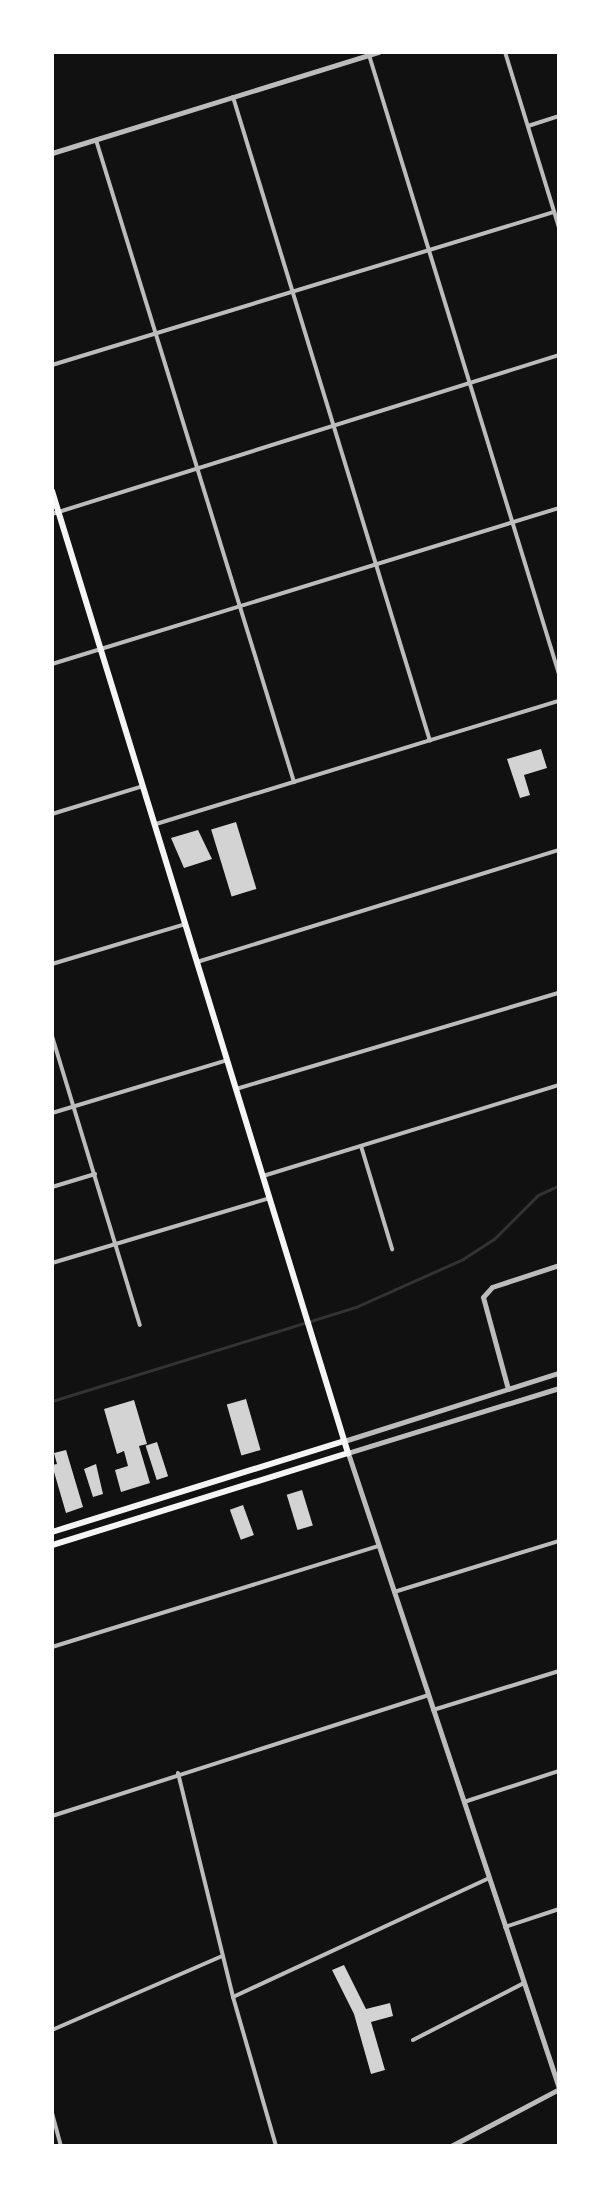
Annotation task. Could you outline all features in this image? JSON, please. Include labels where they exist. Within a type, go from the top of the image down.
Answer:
[{"type":"main road","points":[[52,491],[55,513],[101,649],[348,1453],[52,1545]]},
{"type":"main road","points":[[52,1532],[344,1441]]},
{"type":"street","points":[[52,153],[379,52]]},
{"type":"street","points":[[505,52],[559,228]]},
{"type":"street","points":[[369,55],[559,674]]},
{"type":"street","points":[[233,97],[430,741]]},
{"type":"street","points":[[528,126],[559,116]]},
{"type":"street","points":[[96,140],[294,782]]},
{"type":"street","points":[[52,365],[554,212]]},
{"type":"street","points":[[55,513],[471,386],[559,355]]},
{"type":"street","points":[[52,664],[559,508]]},
{"type":"street","points":[[154,824],[559,701]]},
{"type":"street","points":[[52,814],[143,786]]},
{"type":"street","points":[[197,962],[559,850]]},
{"type":"street","points":[[52,964],[185,924]]},
{"type":"street","points":[[236,1089],[559,993]]},
{"type":"street","points":[[52,1036],[140,1325]]},
{"type":"street","points":[[52,1113],[227,1060]]},
{"type":"street","points":[[263,1176],[559,1085]]},
{"type":"street","points":[[361,1146],[392,1249]]},
{"type":"street","points":[[52,1187],[95,1174]]},
{"type":"street","points":[[52,1263],[270,1198]]},
{"type":"street","points":[[508,1389],[483,1297],[492,1287],[559,1265]]},
{"type":"street","points":[[344,1441],[559,1373]]},
{"type":"street","points":[[451,2146],[559,2088],[348,1453],[559,1388]]},
{"type":"street","points":[[394,1592],[559,1541]]},
{"type":"street","points":[[52,1647],[379,1546]]},
{"type":"street","points":[[433,1710],[559,1671]]},
{"type":"street","points":[[52,1816],[428,1695]]},
{"type":"street","points":[[464,1802],[559,1771]]},
{"type":"street","points":[[178,1773],[222,1956],[276,2146]]},
{"type":"street","points":[[233,1997],[489,1878]]},
{"type":"street","points":[[505,1927],[559,1909]]},
{"type":"street","points":[[52,2030],[222,1956]]},
{"type":"street","points":[[413,2040],[524,1983]]},
{"type":"street","points":[[52,2113],[61,2146]]},
{"type":"building","points":[[541,749],[547,768],[524,775],[530,795],[520,798],[507,759]]},
{"type":"building","points":[[236,822],[256,889],[232,897],[211,830]]},
{"type":"building","points":[[198,830],[212,859],[184,868],[171,838]]},
{"type":"building","points":[[246,1399],[261,1450],[241,1455],[227,1405]]},
{"type":"building","points":[[134,1400],[147,1444],[139,1446],[150,1483],[121,1492],[115,1470],[128,1466],[124,1451],[117,1454],[104,1409]]},
{"type":"building","points":[[157,1442],[168,1476],[157,1480],[146,1446]]},
{"type":"building","points":[[66,1450],[83,1507],[66,1513],[52,1465],[57,1464],[54,1453]]},
{"type":"building","points":[[96,1464],[103,1494],[93,1497],[84,1469]]},
{"type":"building","points":[[302,1490],[313,1525],[298,1530],[287,1495]]},
{"type":"building","points":[[243,1505],[254,1535],[241,1540],[230,1510]]},
{"type":"building","points":[[344,1965],[366,2009],[390,2003],[393,2016],[371,2022],[385,2070],[371,2074],[354,2014],[332,1970]]},
{"type":"waterway","points":[[52,1401],[358,1306],[463,1259],[494,1239],[538,1195],[559,1185]]}]
